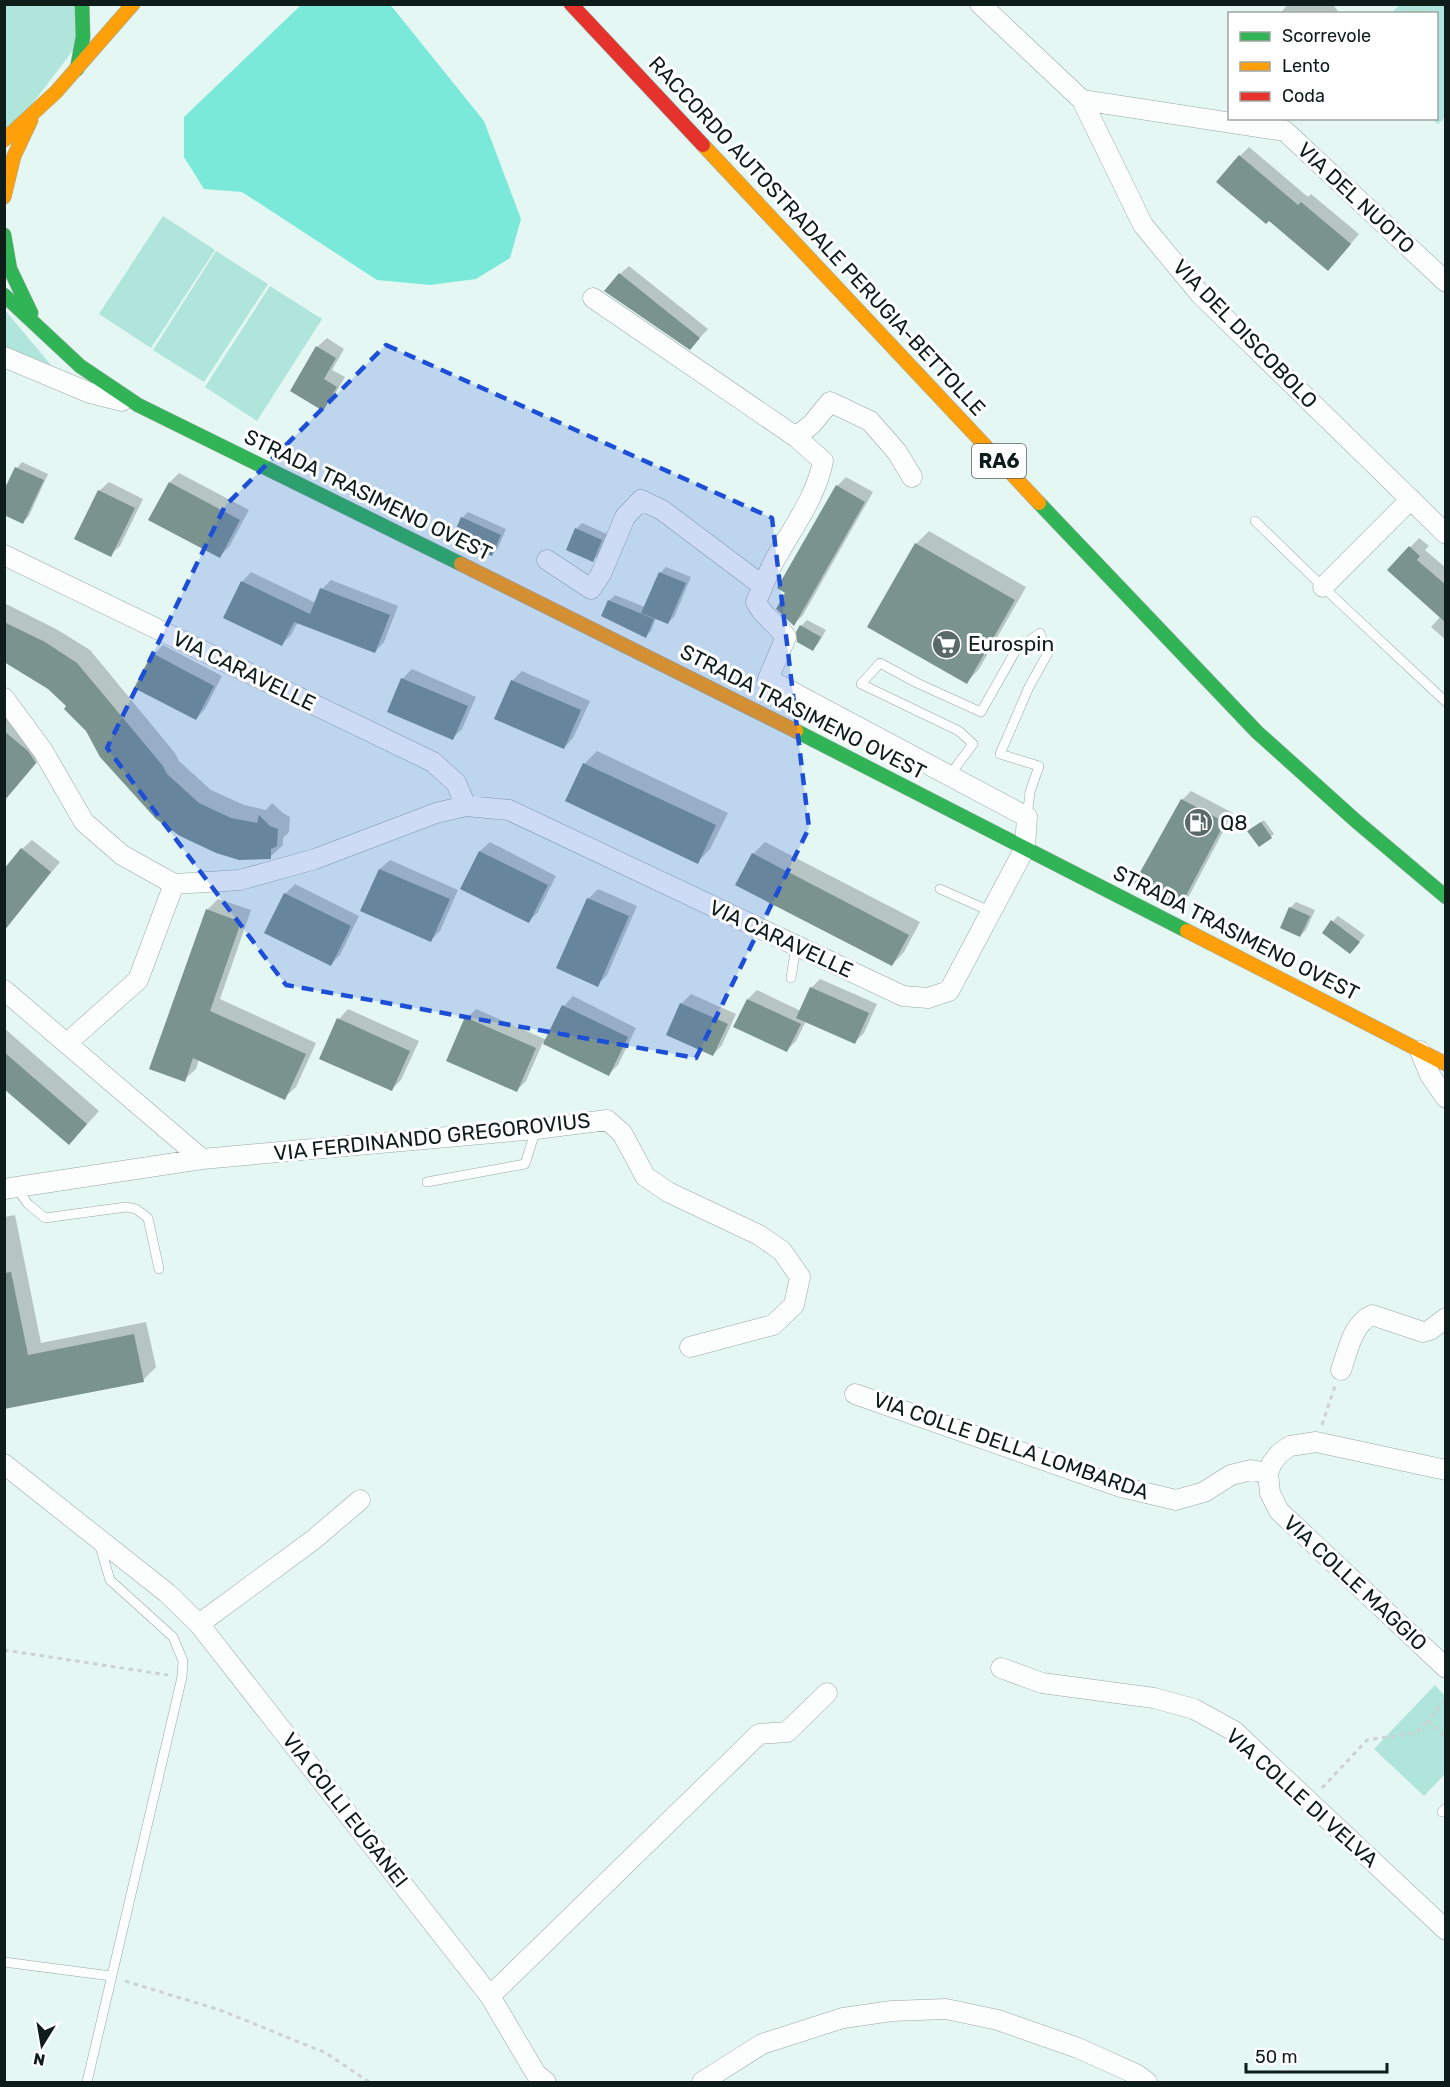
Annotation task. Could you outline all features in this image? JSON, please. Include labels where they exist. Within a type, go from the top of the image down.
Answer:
[{"type":"main road","points":[[77,69],[83,37],[82,4]]},
{"type":"main road","points":[[4,140],[32,118],[133,4]]},
{"type":"main road","name":"RACCORDO AUTOSTRADALE PERUGIA-BETTOLLE","points":[[571,4],[1037,502],[1257,732],[1356,821],[1446,897]]},
{"type":"main road","points":[[4,197],[14,156],[32,118]]},
{"type":"main road","points":[[4,235],[10,269],[35,322]]},
{"type":"main road","name":"STRADA TRASIMENO OVEST","points":[[4,295],[80,366],[102,383],[138,405],[394,530],[1025,848],[1446,1065]]},
{"type":"street","name":"VIA DEL DISCOBOLO","points":[[980,4],[1082,100],[1143,225],[1200,294],[1446,534]]},
{"type":"street","name":"VIA DEL NUOTO","points":[[1082,100],[1285,131],[1446,282]]},
{"type":"street","points":[[593,298],[796,437],[823,461],[806,506],[772,566],[756,602],[761,612],[780,627],[786,637],[768,679],[1027,817],[1025,848]]},
{"type":"street","points":[[4,357],[90,393],[138,405]]},
{"type":"street","points":[[796,437],[812,424],[830,402],[870,421],[897,452],[912,477]]},
{"type":"street","points":[[1323,587],[1411,499]]},
{"type":"street","points":[[547,560],[591,589],[601,574],[625,517],[641,500],[662,510],[763,586]]},
{"type":"street","name":"VIA CARAVELLE","points":[[4,555],[433,762],[456,783],[466,806]]},
{"type":"street","points":[[4,698],[43,751],[84,822],[122,855],[174,884],[138,980],[67,1043]]},
{"type":"street","name":"VIA CARAVELLE","points":[[174,884],[240,880],[315,859],[436,813],[466,806],[509,810],[903,996],[928,998],[949,991],[1025,848]]},
{"type":"street","points":[[4,990],[202,1159]]},
{"type":"street","points":[[1420,1051],[1430,1076],[1446,1098]]},
{"type":"street","name":"VIA FERDINANDO GREGOROVIUS","points":[[10,1188],[202,1159],[536,1129],[607,1120],[622,1134],[645,1176],[668,1192],[759,1235],[782,1251],[800,1277],[794,1305],[773,1325],[690,1347]]},
{"type":"street","points":[[1341,1370],[1357,1326],[1372,1315],[1423,1332],[1431,1330],[1446,1318]]},
{"type":"street","name":"VIA COLLE DELLA LOMBARDA","points":[[855,1394],[1106,1482],[1176,1500],[1204,1492],[1231,1474],[1251,1470],[1268,1473]]},
{"type":"street","points":[[1268,1473],[1272,1463],[1285,1449],[1290,1446],[1316,1442],[1446,1470]]},
{"type":"street","name":"VIA COLLI EUGANEI","points":[[4,1464],[97,1535],[167,1593],[200,1624],[490,1996],[536,2074],[546,2082]]},
{"type":"street","name":"VIA COLLE MAGGIO","points":[[1268,1473],[1270,1492],[1279,1511],[1446,1668]]},
{"type":"street","points":[[200,1624],[313,1540],[360,1500]]},
{"type":"street","name":"VIA COLLE DI VELVA","points":[[1001,1668],[1042,1683],[1154,1698],[1194,1708],[1234,1731],[1446,1930]]},
{"type":"street","points":[[490,1996],[759,1734],[787,1732],[827,1693]]},
{"type":"street","points":[[702,2082],[762,2044],[843,2018],[892,2011],[946,2009],[998,2020],[1078,2048],[1136,2074],[1147,2082]]},
{"type":"lane","points":[[1255,520],[1446,702]]},
{"type":"lane","points":[[949,776],[973,744],[959,731],[861,684],[880,663],[917,683],[981,712],[1016,650],[1040,633],[1048,653],[1029,687],[1000,754],[1040,766],[1030,792],[1027,817]]},
{"type":"lane","points":[[940,889],[992,912]]},
{"type":"lane","points":[[791,978],[796,946]]},
{"type":"lane","points":[[427,1182],[525,1164],[536,1129]]},
{"type":"lane","points":[[10,1188],[45,1218],[126,1207],[143,1213],[148,1218],[159,1269]]},
{"type":"lane","points":[[87,2082],[182,1677],[183,1661],[173,1637],[110,1580],[97,1535]]},
{"type":"lane","points":[[4,1962],[111,1976]]},
{"type":"path","points":[[1316,1442],[1341,1370]]},
{"type":"path","points":[[4,1650],[182,1677]]},
{"type":"path","points":[[1320,1790],[1367,1740],[1416,1733],[1446,1700]]},
{"type":"path","points":[[1428,1720],[1446,1738]]},
{"type":"path","points":[[111,1976],[220,2010],[326,2053],[369,2082]]},
{"type":"highlighted area","points":[[386,345],[772,518],[809,828],[696,1058],[286,985],[107,748],[225,506]]},
{"type":"shaded area","points":[[389,4],[393,8],[484,121],[521,219],[510,258],[476,279],[430,285],[377,280],[242,192],[204,189],[184,157],[184,117],[301,5]]},
{"type":"shaded area","points":[[5,5],[82,5],[83,37],[5,140]]},
{"type":"shaded area","points":[[1400,5],[1445,5],[1445,117],[1438,124],[1434,120],[1438,120],[1438,12],[1392,12]]},
{"type":"shaded area","points":[[163,216],[215,250],[151,348],[99,314]]},
{"type":"shaded area","points":[[216,251],[268,284],[204,382],[153,350]]},
{"type":"shaded area","points":[[270,286],[322,319],[257,421],[205,387]]},
{"type":"shaded area","points":[[4,309],[56,371],[5,348]]},
{"type":"shaded area","points":[[1435,1685],[1445,1696],[1445,1774],[1424,1796],[1374,1749]]},
{"type":"building","points":[[1239,155],[1298,205],[1301,202],[1351,244],[1328,271],[1269,221],[1266,224],[1216,182]]},
{"type":"building","points":[[619,273],[700,338],[690,350],[604,291]]},
{"type":"building","points":[[316,346],[336,358],[324,379],[337,387],[323,411],[290,391]]},
{"type":"building","points":[[15,467],[44,480],[23,524],[4,515],[4,490]]},
{"type":"building","points":[[169,482],[240,520],[220,558],[148,520]]},
{"type":"building","points":[[836,485],[865,502],[794,626],[776,609],[785,593],[777,588]]},
{"type":"building","points":[[98,490],[135,508],[111,557],[74,539]]},
{"type":"building","points":[[461,517],[501,535],[492,556],[452,538]]},
{"type":"building","points":[[575,528],[602,540],[593,562],[566,550]]},
{"type":"building","points":[[915,543],[1015,600],[967,684],[867,627]]},
{"type":"building","points":[[1409,546],[1420,556],[1417,560],[1446,585],[1446,623],[1387,570]]},
{"type":"building","points":[[659,572],[686,583],[668,624],[641,613]]},
{"type":"building","points":[[241,581],[310,614],[320,588],[390,615],[375,653],[294,622],[282,646],[223,618]]},
{"type":"building","points":[[608,600],[654,619],[646,638],[601,616]]},
{"type":"building","points":[[4,622],[45,642],[77,663],[163,766],[167,774],[199,803],[231,818],[257,823],[259,815],[270,826],[278,829],[277,846],[271,849],[271,859],[239,860],[216,853],[180,836],[156,819],[100,757],[86,731],[64,709],[66,706],[48,689],[4,662]]},
{"type":"building","points":[[800,625],[821,637],[813,651],[797,642],[796,632]]},
{"type":"building","points":[[152,653],[214,686],[196,720],[134,688]]},
{"type":"building","points":[[401,678],[468,706],[453,740],[387,712]]},
{"type":"building","points":[[511,680],[581,710],[564,749],[494,719]]},
{"type":"building","points":[[4,731],[28,751],[36,763],[4,801]]},
{"type":"building","points":[[583,763],[716,825],[698,864],[565,801]]},
{"type":"building","points":[[1181,799],[1225,822],[1180,907],[1134,883]]},
{"type":"building","points":[[1261,822],[1272,838],[1259,847],[1247,831]]},
{"type":"building","points":[[21,848],[51,872],[4,931],[4,869]]},
{"type":"building","points":[[479,851],[548,885],[529,923],[460,889]]},
{"type":"building","points":[[752,853],[909,935],[892,966],[735,885]]},
{"type":"building","points":[[379,869],[450,899],[431,942],[360,911]]},
{"type":"building","points":[[284,893],[351,926],[331,966],[264,933]]},
{"type":"building","points":[[587,898],[629,916],[598,987],[556,968]]},
{"type":"building","points":[[1289,907],[1310,916],[1300,937],[1280,928]]},
{"type":"building","points":[[206,909],[241,922],[210,1011],[306,1054],[285,1100],[193,1058],[185,1082],[149,1069]]},
{"type":"building","points":[[1331,920],[1360,942],[1350,954],[1322,933]]},
{"type":"building","points":[[810,987],[869,1013],[855,1044],[796,1018]]},
{"type":"building","points":[[747,999],[801,1024],[787,1052],[733,1027]]},
{"type":"building","points":[[680,1003],[728,1024],[713,1056],[666,1035]]},
{"type":"building","points":[[562,1005],[628,1037],[609,1076],[543,1044]]},
{"type":"building","points":[[465,1017],[536,1048],[517,1092],[446,1061]]},
{"type":"building","points":[[337,1018],[410,1051],[392,1091],[319,1059]]},
{"type":"building","points":[[4,1052],[87,1124],[69,1145],[4,1089]]},
{"type":"building","points":[[11,1272],[28,1355],[134,1334],[144,1382],[4,1409],[4,1273]]},
{"type":"traffic: fast","points":[[77,69],[83,37],[82,4]]},
{"type":"traffic: fast","points":[[4,235],[10,269],[31,313]]},
{"type":"traffic: fast","points":[[4,295],[80,366],[138,405],[461,564]]},
{"type":"traffic: fast","points":[[1039,503],[1257,732],[1356,821],[1446,897]]},
{"type":"traffic: fast","points":[[796,731],[1187,931]]},
{"type":"traffic: slow","points":[[4,140],[56,92],[133,4]]},
{"type":"traffic: slow","points":[[4,197],[14,156],[31,120]]},
{"type":"traffic: slow","points":[[703,145],[1039,503]]},
{"type":"traffic: slow","points":[[461,564],[796,731]]},
{"type":"traffic: slow","points":[[1187,931],[1446,1064]]},
{"type":"traffic: jam","points":[[571,4],[703,145]]},
{"type":"place","name":"Eurospin","points":[[947,644]]},
{"type":"place","name":"Q8","points":[[1199,823]]}]
